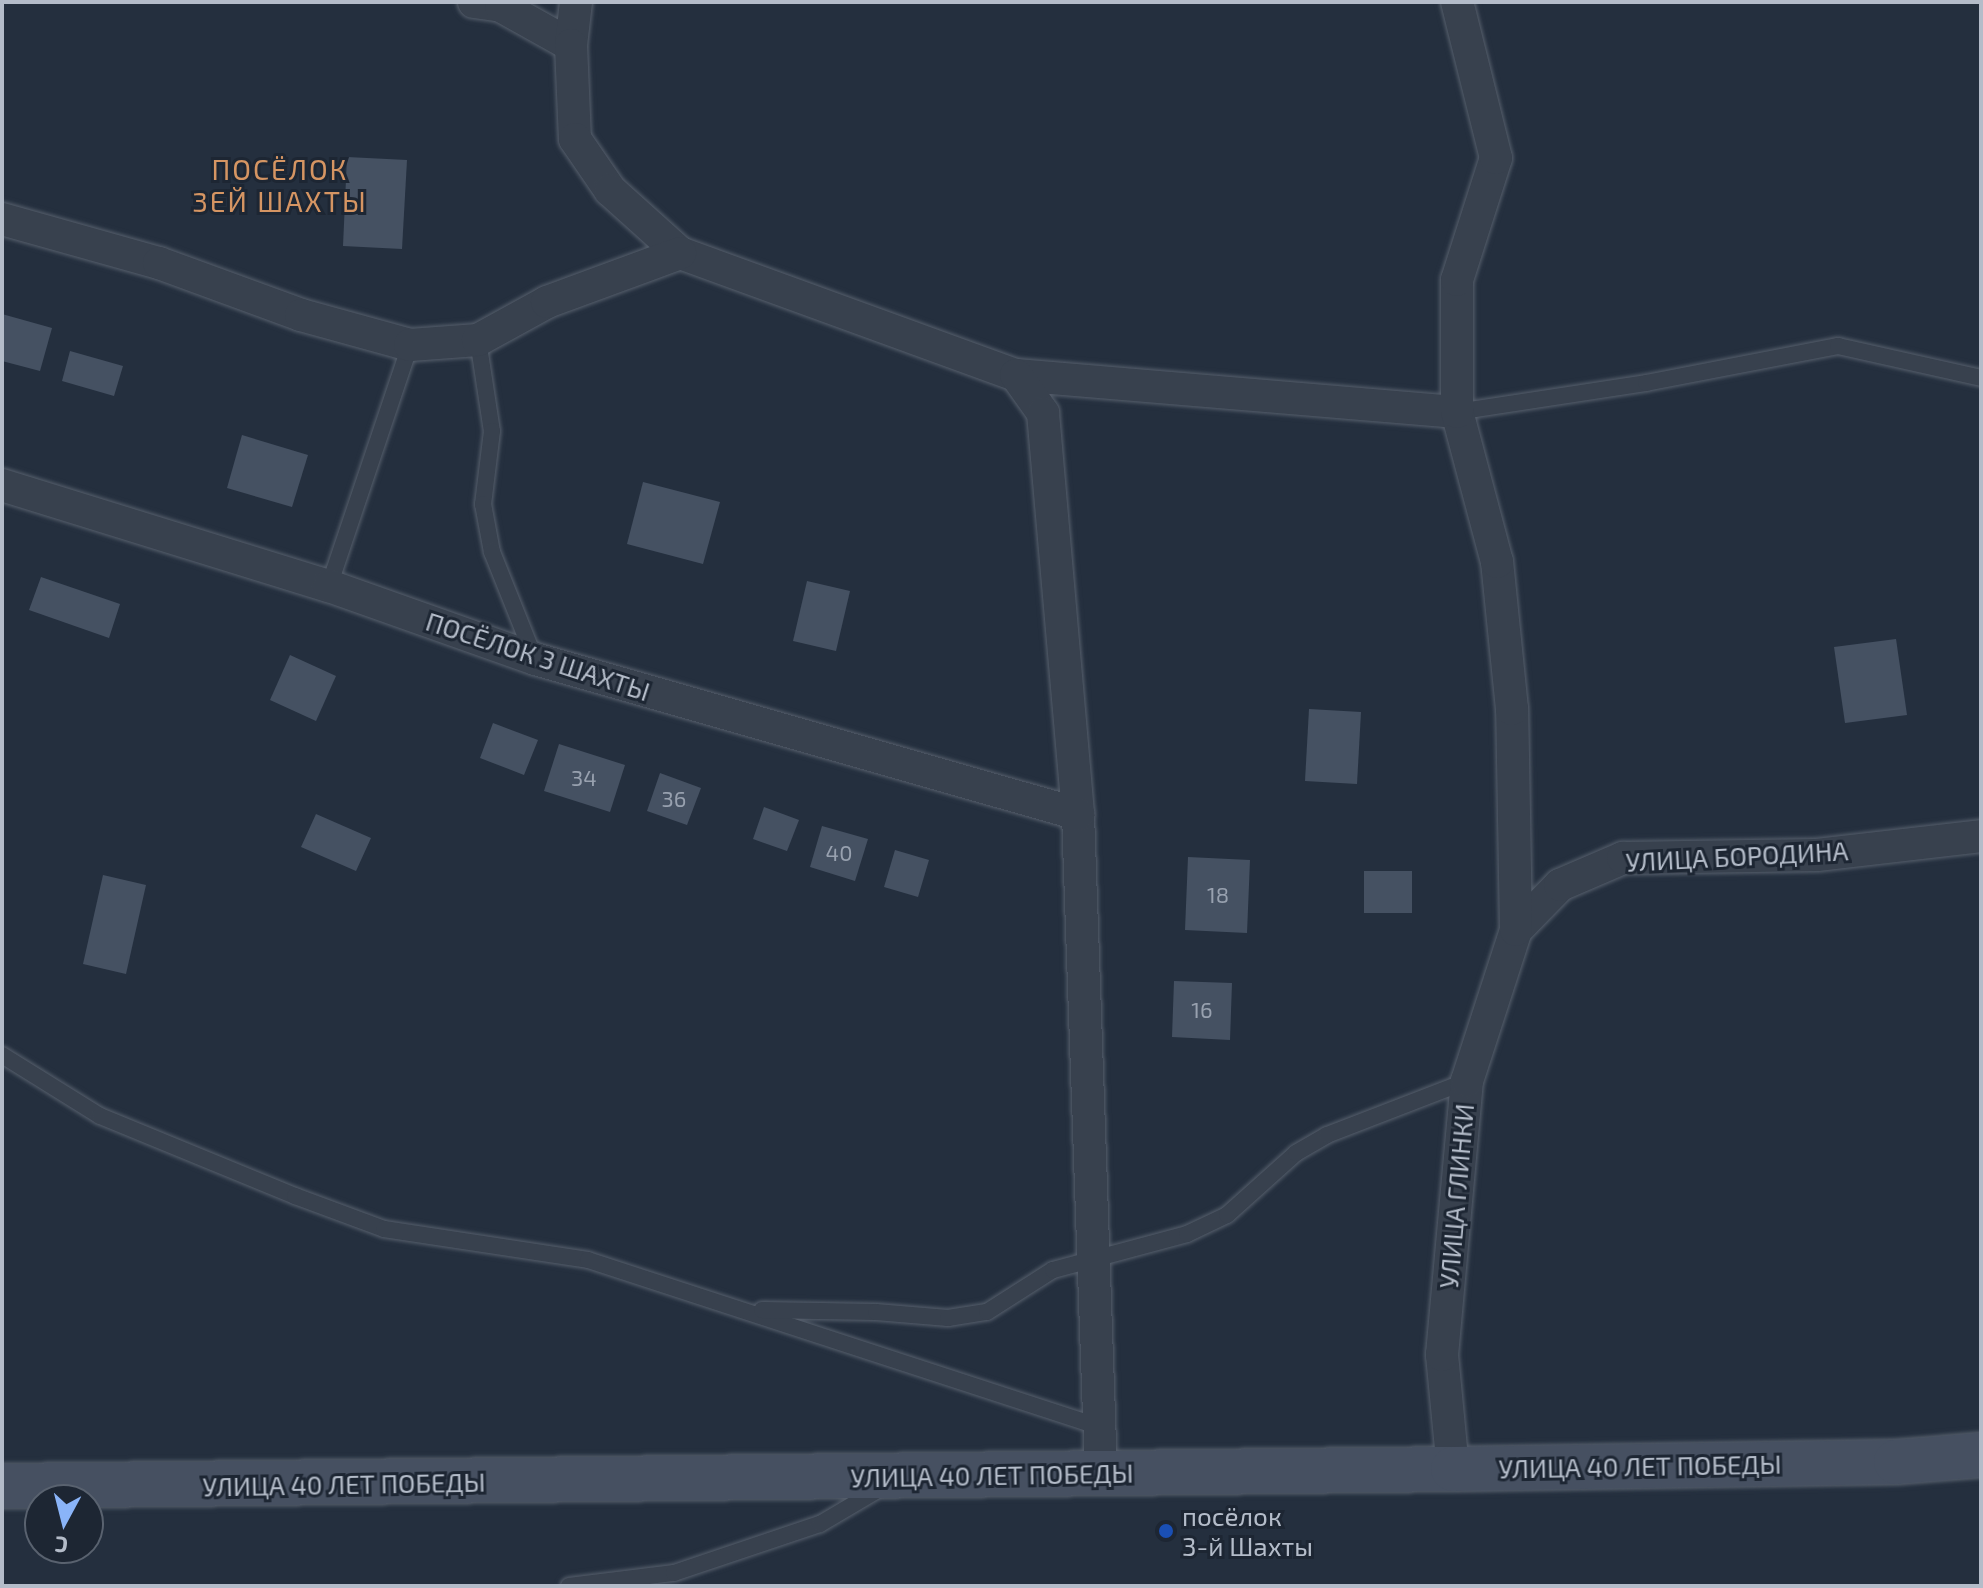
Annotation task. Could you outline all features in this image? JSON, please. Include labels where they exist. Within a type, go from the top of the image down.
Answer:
[{"type":"main road","name":"УЛИЦА 40 ЛЕТ ПОБЕДЫ","points":[[2,1486],[1453,1469],[1896,1462],[1981,1455]]},
{"type":"street","points":[[474,2],[501,6],[571,45]]},
{"type":"street","points":[[576,2],[571,45],[575,139],[610,190],[680,253],[1016,375],[1457,412]]},
{"type":"street","points":[[1457,2],[1496,158],[1457,280],[1457,412],[1497,562],[1512,709],[1516,930]]},
{"type":"street","points":[[2,219],[159,263],[301,315],[410,345],[478,340],[547,302],[680,253]]},
{"type":"street","points":[[1016,375],[1043,413],[1078,814],[1101,1473]]},
{"type":"street","name":"ПОСЁЛОК 3 ШАХТЫ","points":[[2,485],[329,586],[535,659],[1078,814]]},
{"type":"street","name":"УЛИЦА БОРОДИНА","points":[[1516,930],[1560,885],[1623,858],[1817,855],[1981,836]]},
{"type":"street","name":"УЛИЦА ГЛИНКИ","points":[[1453,1469],[1442,1355],[1467,1081],[1516,930]]},
{"type":"lane","points":[[478,340],[492,431],[483,504],[490,540],[535,659]]},
{"type":"lane","points":[[329,586],[410,345]]},
{"type":"lane","points":[[1457,412],[1646,383],[1838,346],[1981,378]]},
{"type":"lane","points":[[2,1055],[100,1116],[384,1229],[588,1260],[1100,1427]]},
{"type":"lane","points":[[740,1309],[876,1312],[948,1318],[987,1312],[1053,1270],[1187,1234],[1227,1215],[1296,1153],[1317,1141],[1467,1081]]},
{"type":"lane","points":[[569,1586],[674,1573],[820,1524],[899,1477]]},
{"type":"building","points":[[347,157],[407,160],[402,249],[343,246]]},
{"type":"building","points":[[2,314],[52,328],[40,371],[2,361]]},
{"type":"building","points":[[70,351],[123,366],[114,396],[62,381]]},
{"type":"building","points":[[242,435],[308,455],[292,507],[227,488]]},
{"type":"building","points":[[643,482],[720,502],[703,564],[627,544]]},
{"type":"building","points":[[41,577],[120,604],[109,638],[29,610]]},
{"type":"building","points":[[807,581],[850,591],[836,651],[793,641]]},
{"type":"building","points":[[1896,639],[1907,715],[1845,723],[1834,647]]},
{"type":"building","points":[[290,655],[336,676],[316,721],[270,700]]},
{"type":"building","points":[[1309,709],[1361,712],[1357,784],[1305,781]]},
{"type":"building","points":[[493,723],[538,740],[524,775],[480,758]]},
{"type":"building","points":[[559,744],[625,765],[610,812],[544,791]]},
{"type":"building","points":[[660,773],[701,788],[687,825],[647,811]]},
{"type":"building","points":[[764,807],[799,820],[787,851],[753,839]]},
{"type":"building","points":[[316,814],[371,838],[356,871],[301,847]]},
{"type":"building","points":[[822,826],[868,839],[855,881],[810,867]]},
{"type":"building","points":[[895,850],[929,860],[918,897],[884,887]]},
{"type":"building","points":[[1188,857],[1250,860],[1247,933],[1185,930]]},
{"type":"building","points":[[1364,871],[1412,871],[1412,913],[1364,913]]},
{"type":"building","points":[[103,875],[146,885],[126,974],[83,964]]},
{"type":"building","points":[[1174,981],[1232,983],[1230,1040],[1172,1037]]},
{"type":"place","name":"посёлок 3-й Шахты","points":[[1166,1531]]},
{"type":"district","name":"ПОСЁЛОК 3ЕЙ ШАХТЫ","points":[[280,185]]}]
